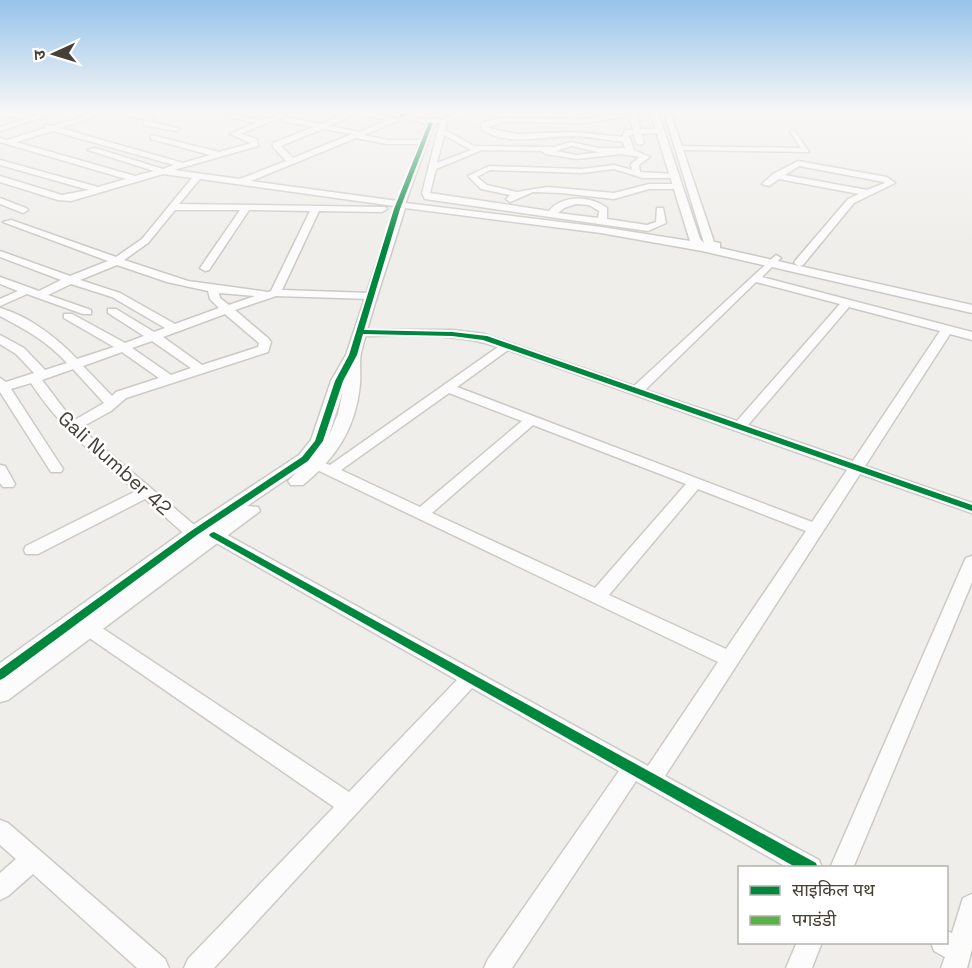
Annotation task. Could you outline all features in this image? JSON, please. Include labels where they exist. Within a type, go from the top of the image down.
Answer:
[{"type":"street","points":[[28,157],[123,182]]},
{"type":"street","points":[[57,157],[135,179]]},
{"type":"street","points":[[116,157],[162,171],[399,207]]},
{"type":"street","points":[[155,157],[183,165]]},
{"type":"street","points":[[0,178],[61,198],[98,190],[211,157]]},
{"type":"street","points":[[286,157],[292,162]]},
{"type":"street","points":[[239,182],[304,157]]},
{"type":"street","points":[[2,684],[204,537],[305,459],[319,441],[339,381],[353,355],[399,207],[418,157]]},
{"type":"street","points":[[434,157],[426,193],[428,197],[494,212],[705,243],[972,309]]},
{"type":"street","points":[[431,167],[443,166],[459,157]]},
{"type":"street","points":[[514,157],[514,161],[523,168]]},
{"type":"street","points":[[636,173],[635,164],[646,157]]},
{"type":"street","points":[[668,157],[678,187],[705,243]]},
{"type":"street","points":[[682,157],[705,243]]},
{"type":"street","points":[[818,157],[848,165]]},
{"type":"street","points":[[514,161],[474,174],[472,178],[484,187],[516,194],[577,191],[613,196],[653,186],[678,187]]},
{"type":"street","points":[[0,162],[98,190]]},
{"type":"street","points":[[494,168],[582,171],[614,167],[650,176],[674,176]]},
{"type":"street","points":[[803,259],[851,201],[891,183],[874,177],[870,181],[860,182],[787,169],[766,184],[851,201]]},
{"type":"street","points":[[174,207],[399,207],[551,216],[651,228],[661,224],[650,176]]},
{"type":"street","points":[[776,176],[867,193]]},
{"type":"street","points":[[0,303],[70,280],[117,261],[145,241],[197,177]]},
{"type":"street","points":[[494,212],[516,194]]},
{"type":"street","points":[[0,201],[23,210]]},
{"type":"street","points":[[551,216],[554,209],[567,203],[588,203],[604,210],[602,223]]},
{"type":"street","points":[[205,268],[246,207]]},
{"type":"street","points":[[56,469],[2,386],[126,348],[227,308],[275,293],[316,208]]},
{"type":"street","points":[[8,222],[155,276],[213,291],[370,296]]},
{"type":"street","points":[[0,254],[116,295],[173,328]]},
{"type":"street","points":[[637,390],[774,261],[803,259],[972,302]]},
{"type":"street","points":[[756,279],[972,336]]},
{"type":"street","points":[[0,280],[87,312]]},
{"type":"street","points":[[71,427],[112,404],[121,395],[258,352],[266,345],[212,296],[213,291]]},
{"type":"street","points":[[740,426],[848,303]]},
{"type":"street","points":[[0,311],[48,338],[112,404]]},
{"type":"street","points":[[112,311],[153,336],[201,370]]},
{"type":"street","points":[[69,316],[126,348],[170,380]]},
{"type":"street","points":[[496,968],[729,659],[947,330]]},
{"type":"street","points":[[360,332],[472,336],[508,345],[972,508]]},
{"type":"street","name":"Gali Number 42","points":[[0,339],[20,351],[38,376],[55,410],[71,427],[204,537],[470,678],[809,866]]},
{"type":"street","points":[[204,537],[324,468],[447,388],[508,345]]},
{"type":"street","points":[[324,468],[344,419],[354,381],[353,355]]},
{"type":"street","points":[[447,388],[816,529]]},
{"type":"street","points":[[422,513],[531,420]]},
{"type":"street","points":[[324,468],[729,659]]},
{"type":"street","points":[[0,469],[8,484]]},
{"type":"street","points":[[598,596],[695,483]]},
{"type":"street","points":[[32,550],[147,492]]},
{"type":"street","points":[[841,866],[972,562]]},
{"type":"street","points":[[82,624],[350,805]]},
{"type":"street","points":[[197,968],[470,678]]},
{"type":"street","points":[[0,830],[156,968]]},
{"type":"street","points":[[0,888],[33,860]]},
{"type":"street","points":[[952,954],[972,906]]},
{"type":"street","points":[[799,968],[809,944]]},
{"type":"cycle path","points":[[0,675],[194,533],[305,459],[319,441],[339,381],[353,355],[397,209],[417,157]]},
{"type":"cycle path","points":[[360,332],[452,334],[484,338],[972,508]]},
{"type":"cycle path","points":[[214,535],[807,866]]}]
